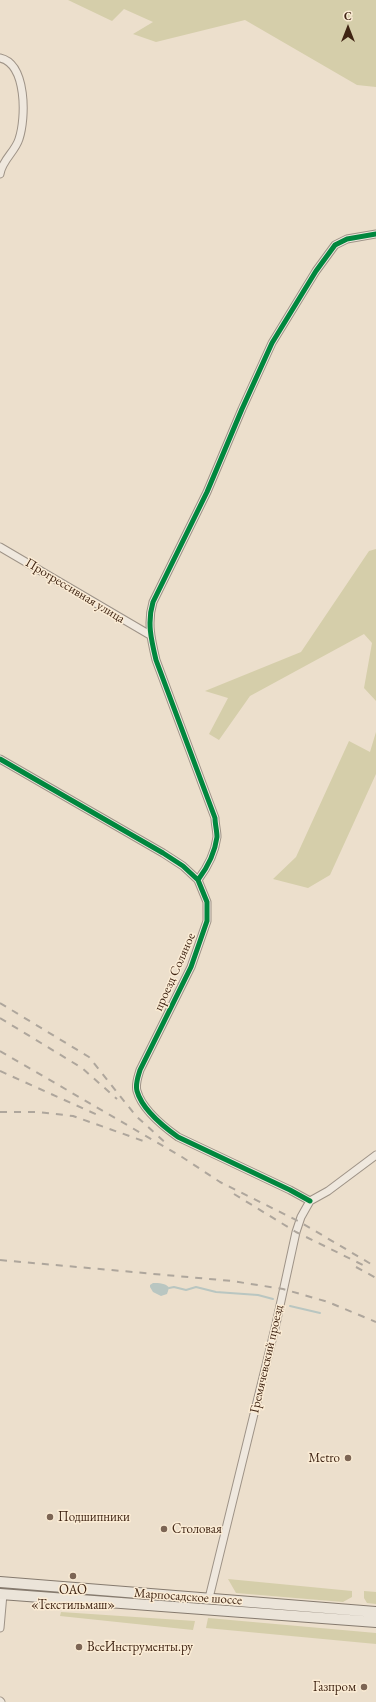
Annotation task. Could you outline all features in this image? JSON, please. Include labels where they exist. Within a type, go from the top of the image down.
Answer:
[{"type":"main road","name":"Марпосадское шоссе","points":[[0,1582],[376,1612]]},
{"type":"main road","name":"Марпосадское шоссе","points":[[2,1594],[376,1622]]},
{"type":"main road","points":[[205,1608],[209,1598]]},
{"type":"street","points":[[0,58],[6,59],[11,63],[21,82],[23,98],[22,129],[15,149],[1,168],[0,174]]},
{"type":"street","points":[[198,880],[207,868],[217,836],[215,818],[156,660],[150,635],[150,617],[153,602],[207,492],[272,343],[316,271],[336,244],[347,239],[376,234]]},
{"type":"street","name":"Прогрессивная улица","points":[[0,547],[150,635]]},
{"type":"street","name":"проезд Соляное","points":[[0,759],[163,853],[183,866],[198,880],[207,902],[208,916],[204,934],[191,967],[140,1070],[136,1082],[139,1097],[164,1127],[178,1137],[310,1201]]},
{"type":"street","points":[[310,1201],[328,1191],[376,1154]]},
{"type":"street","name":"Гремячевский проезд","points":[[209,1598],[276,1324],[296,1232],[301,1217],[310,1201]]},
{"type":"street","points":[[0,1628],[2,1594]]},
{"type":"shaded area","points":[[68,0],[376,0],[376,87],[357,85],[245,20],[156,42],[133,34],[153,22],[124,9],[112,21]]},
{"type":"shaded area","points":[[376,549],[376,701],[364,688],[372,643],[364,634],[250,696],[219,740],[209,734],[228,698],[205,691],[301,652],[369,551]]},
{"type":"shaded area","points":[[376,732],[376,774],[330,875],[308,888],[273,879],[296,857],[349,741],[370,752]]},
{"type":"shaded area","points":[[153,1283],[168,1286],[169,1288],[167,1294],[161,1296],[153,1292],[150,1285]]},
{"type":"shaded area","points":[[228,1579],[352,1591],[352,1597],[343,1602],[236,1593]]},
{"type":"shaded area","points":[[23,1590],[196,1602],[197,1603]]},
{"type":"shaded area","points":[[364,1591],[376,1592],[376,1604],[367,1603],[364,1598]]},
{"type":"shaded area","points":[[61,1612],[195,1621],[193,1630],[60,1616]]},
{"type":"shaded area","points":[[208,1618],[376,1633],[376,1644],[206,1628]]},
{"type":"waterway","points":[[169,1288],[174,1287],[186,1290],[196,1287],[216,1292],[258,1295],[273,1299]]},
{"type":"waterway","points":[[290,1306],[320,1313]]},
{"type":"railway","points":[[0,1003],[89,1057],[136,1116],[168,1145]]},
{"type":"railway","points":[[0,1018],[82,1068],[117,1099]]},
{"type":"railway","points":[[0,1051],[182,1157],[220,1182],[300,1222],[376,1267]]},
{"type":"railway","points":[[0,1071],[100,1116]]},
{"type":"railway","points":[[0,1112],[38,1112],[73,1116],[149,1143]]},
{"type":"railway","points":[[234,1194],[296,1232],[365,1266]]},
{"type":"railway","points":[[0,1260],[232,1281],[283,1289],[328,1302],[376,1322]]},
{"type":"railway","points":[[356,1267],[376,1278]]},
{"type":"cycle path","points":[[198,880],[207,865],[214,848],[217,837],[215,818],[156,660],[151,638],[151,609],[153,602],[207,492],[272,343],[316,271],[335,245],[347,239],[376,234]]},
{"type":"cycle path","points":[[0,759],[163,853],[183,866],[198,880],[207,902],[207,921],[191,967],[140,1070],[136,1088],[137,1091],[148,1111],[160,1123],[178,1137],[310,1201]]},
{"type":"place","name":"Metro","points":[[348,1458]]},
{"type":"place","name":"Подшипники","points":[[50,1517]]},
{"type":"place","name":"Столовая","points":[[164,1529]]},
{"type":"place","name":"ОАО «Текстильмаш»","points":[[73,1576]]},
{"type":"place","name":"ВсеИнструменты.ру","points":[[79,1647]]},
{"type":"place","name":"Газпром","points":[[364,1687]]}]
